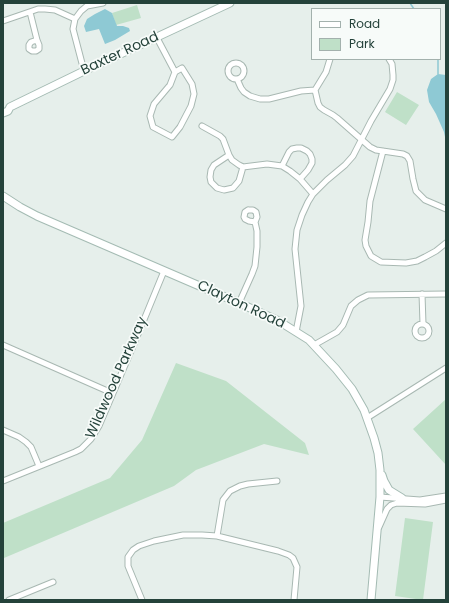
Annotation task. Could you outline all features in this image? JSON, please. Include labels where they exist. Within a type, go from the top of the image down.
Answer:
[{"type":"main road","name":"Baxter Road","points":[[3,113],[8,111],[7,107],[230,3]]},
{"type":"main road","name":"Clayton Road","points":[[3,196],[20,208],[37,216],[277,320],[309,340],[314,345],[352,389],[364,410],[378,453],[380,497],[371,600]]},
{"type":"main road","points":[[380,471],[389,490],[402,498]]},
{"type":"street","points":[[84,71],[73,29],[75,19],[87,6],[103,3]]},
{"type":"street","points":[[3,21],[38,9],[55,10],[75,19]]},
{"type":"street","points":[[30,12],[37,40]]},
{"type":"street","points":[[157,38],[175,72],[170,85],[154,104],[150,116],[153,127],[172,137],[180,127],[194,94],[192,84],[182,68],[175,72]]},
{"type":"street","points":[[330,60],[326,72],[315,90],[320,107],[333,115],[370,147],[383,151],[403,154],[406,156],[410,161],[416,191],[425,200],[446,209]]},
{"type":"street","points":[[296,332],[301,306],[295,249],[297,230],[302,215],[313,194],[353,156],[370,121],[390,89],[393,75],[392,64],[390,60]]},
{"type":"street","points":[[237,79],[244,92],[250,96],[260,99],[269,99],[301,91],[315,90]]},
{"type":"street","points":[[202,126],[220,136],[235,163],[243,167],[267,164],[282,166],[300,179],[313,194]]},
{"type":"street","points":[[282,166],[286,156],[292,149],[301,148],[307,151],[310,154],[312,163],[300,179]]},
{"type":"street","points":[[383,151],[372,195],[365,240],[371,256],[381,262],[406,263],[417,261],[436,251],[446,243]]},
{"type":"street","points":[[229,154],[214,164],[211,170],[211,182],[217,188],[224,190],[233,188],[239,181],[243,167]]},
{"type":"street","points":[[240,303],[255,266],[257,247],[257,231],[255,222]]},
{"type":"street","name":"Wildwood Parkway","points":[[3,482],[75,452],[87,444],[91,439],[134,344],[164,271]]},
{"type":"street","points":[[422,294],[422,324]]},
{"type":"street","points":[[314,345],[337,332],[343,325],[351,306],[362,297],[368,295],[446,294]]},
{"type":"street","points":[[3,345],[112,393]]},
{"type":"street","points":[[367,418],[446,368]]},
{"type":"street","points":[[3,430],[26,442],[31,447],[39,466]]},
{"type":"street","points":[[218,536],[223,500],[230,491],[248,484],[277,481]]},
{"type":"street","points":[[380,497],[420,500],[446,496]]},
{"type":"street","points":[[377,529],[387,509],[391,506],[397,504],[425,504],[446,500]]},
{"type":"street","points":[[142,600],[128,566],[128,557],[133,550],[139,546],[154,541],[175,537],[202,535],[218,536],[289,555],[293,558],[297,567],[294,600]]},
{"type":"street","points":[[9,600],[53,582]]},
{"type":"green space","points":[[137,5],[141,18],[116,25],[112,13]]},
{"type":"green space","points":[[397,92],[419,105],[406,125],[385,112]]},
{"type":"green space","points":[[176,363],[226,381],[305,443],[309,455],[264,444],[196,470],[174,486],[4,558],[3,523],[110,478],[142,440]]},
{"type":"green space","points":[[446,399],[446,465],[413,429]]},
{"type":"green space","points":[[405,518],[433,522],[423,600],[395,596]]},
{"type":"water","points":[[105,9],[112,13],[117,26],[129,28],[130,31],[105,44],[99,29],[86,32],[84,26],[87,19]]},
{"type":"water","points":[[438,74],[446,75],[446,142],[444,132],[429,102],[427,90],[431,79]]},
{"type":"waterway","points":[[410,3],[413,8]]},
{"type":"waterway","points":[[438,60],[438,74]]}]
